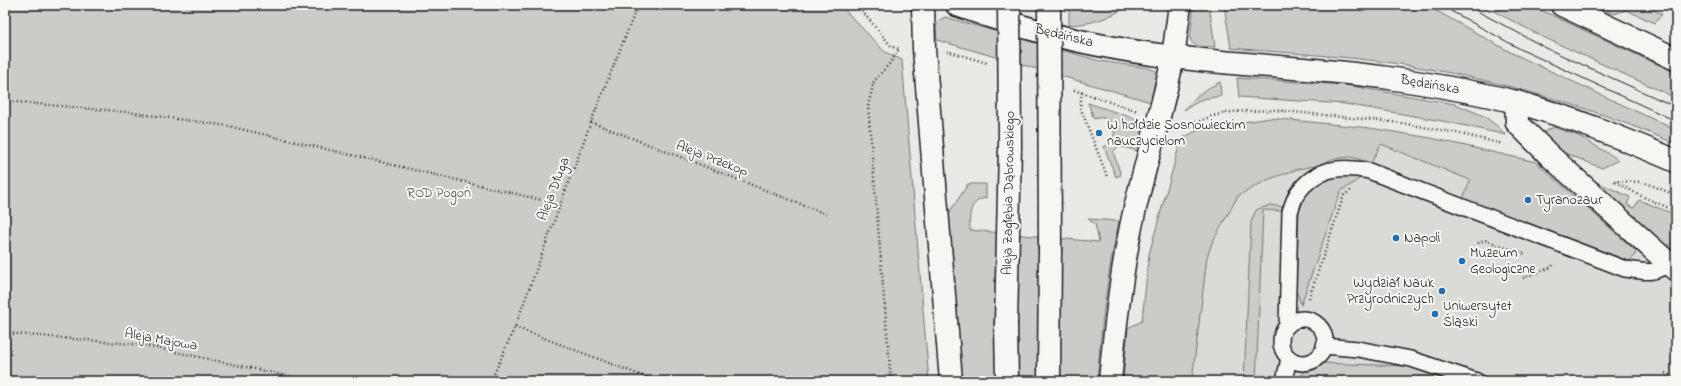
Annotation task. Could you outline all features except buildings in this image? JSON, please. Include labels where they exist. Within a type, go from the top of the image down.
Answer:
[{"type":"main road","points":[[923,5],[924,49],[951,381]]},
{"type":"main road","name":"Będzińska","points":[[957,5],[984,15],[1079,42],[1173,57],[1315,69],[1394,78],[1516,102],[1618,136],[1676,161]]},
{"type":"main road","name":"Aleja Zagłębia Dąbrowskiego","points":[[1006,381],[1010,147],[1009,5]]},
{"type":"main road","points":[[1049,5],[1049,381]]},
{"type":"main road","points":[[1110,381],[1118,305],[1127,247],[1139,192],[1159,119],[1173,57],[1180,5]]},
{"type":"main road","points":[[1562,5],[1676,59]]},
{"type":"main road","points":[[1516,102],[1516,123],[1550,156],[1672,266]]},
{"type":"lane","points":[[1287,326],[1295,321],[1304,319],[1313,322],[1320,328],[1324,337],[1324,346],[1321,354],[1311,362],[1300,363],[1289,358],[1282,349],[1281,337],[1287,326],[1290,212],[1296,195],[1309,181],[1327,170],[1351,167],[1369,171],[1625,269],[1650,272],[1672,266]]},
{"type":"lane","points":[[1324,346],[1358,349],[1411,359],[1477,381]]},
{"type":"lane","points":[[1284,381],[1289,358]]},
{"type":"path","name":"Aleja Długa","points":[[491,381],[515,327],[559,204],[638,5]]},
{"type":"path","points":[[857,5],[892,47],[899,49],[940,49],[993,65]]},
{"type":"path","points":[[891,381],[868,106],[874,81],[890,63],[899,49]]},
{"type":"path","points":[[1067,88],[1159,119],[1185,126],[1212,116],[1231,112],[1274,110],[1401,123],[1457,133],[1508,145]]},
{"type":"path","points":[[1082,92],[1080,107],[1107,176]]},
{"type":"path","points":[[5,101],[127,112],[228,126],[559,204]]},
{"type":"path","name":"Aleja Przekop","points":[[591,122],[826,214]]},
{"type":"path","points":[[1607,178],[1614,180],[1643,182],[1676,195]]},
{"type":"path","points":[[1614,180],[1639,195],[1676,211]]},
{"type":"path","points":[[1304,319],[1307,303],[1344,195],[1355,188]]},
{"type":"path","points":[[1523,278],[1552,266],[1556,257]]},
{"type":"path","points":[[515,327],[656,381]]},
{"type":"path","name":"Aleja Majowa","points":[[5,333],[143,345],[311,381]]},
{"type":"path","points":[[1665,373],[1676,378]]},
{"type":"shaded area","name":"Uniwersytet Śląski","points":[[1265,132],[1376,135],[1554,202],[1676,227],[1676,381],[1186,381],[1200,247]]},
{"type":"green space","name":"ROD Pogoń","points":[[5,5],[840,5],[885,52],[902,60],[929,381],[5,381]]},
{"type":"green space","points":[[1069,5],[1130,5],[1101,20],[1069,25]]},
{"type":"green space","points":[[1194,5],[1209,5],[1215,47],[1196,45],[1191,41],[1190,37]]},
{"type":"green space","points":[[1224,5],[1426,5],[1512,53],[1676,130],[1676,144],[1609,117],[1541,95],[1471,77],[1379,61],[1231,48]]},
{"type":"green space","points":[[1482,5],[1530,5],[1676,73],[1676,98],[1543,37]]},
{"type":"green space","points":[[1606,5],[1643,5],[1662,14],[1655,23],[1626,10],[1614,14],[1608,12]]},
{"type":"green space","points":[[945,17],[1100,61],[1148,68],[1156,71],[1151,102],[937,40],[936,27],[938,21]]},
{"type":"green space","points":[[1237,78],[1345,85],[1455,104],[1484,116],[1506,135],[1448,122],[1345,104],[1239,97]]},
{"type":"green space","points":[[1220,82],[1221,96],[1203,99],[1184,110],[1200,94]]},
{"type":"green space","points":[[1088,103],[1145,122],[1138,151],[1119,146],[1113,152],[1121,175],[1116,177],[1104,147],[1110,143],[1113,137],[1114,132],[1111,122],[1101,118],[1094,119]]},
{"type":"green space","points":[[1270,118],[1370,128],[1431,138],[1536,162],[1636,251],[1634,257],[1629,261],[1463,199],[1470,180],[1381,144],[1371,163],[1351,157],[1332,159],[1315,166],[1298,169],[1267,180],[1238,196],[1212,243],[1207,257],[1192,381],[1123,381],[1128,328],[1142,321],[1149,254],[1181,139],[1200,129]]},
{"type":"green space","points":[[1554,127],[1581,137],[1619,160],[1602,168],[1562,152],[1544,135],[1545,131]]},
{"type":"green space","points":[[1349,173],[1362,177],[1340,192],[1301,305],[1296,288],[1299,213],[1305,195],[1316,184],[1332,176]]},
{"type":"green space","points":[[1592,180],[1630,197],[1627,205],[1634,208],[1639,200],[1676,215],[1676,242],[1667,246]]},
{"type":"green space","points":[[968,184],[986,184],[986,198],[976,202],[971,210],[970,230],[1099,242],[1095,224],[1088,219],[1119,221],[1105,301],[1097,381],[960,381],[949,213]]},
{"type":"green space","points":[[1270,205],[1284,207],[1283,211],[1263,210],[1256,381],[1244,381],[1251,222],[1256,210]]},
{"type":"green space","points":[[1320,363],[1407,366],[1449,381],[1297,381],[1305,371]]},
{"type":"tram line","points":[[1440,5],[1524,51],[1676,121]]},
{"type":"tram line","points":[[1466,5],[1550,50],[1676,107]]},
{"type":"place","name":"W hołdzie Sosnowieckim nauczycielom","points":[[1099,133]]},
{"type":"place","name":"Tyranozaur","points":[[1528,200]]},
{"type":"place","name":"Napoli","points":[[1396,238]]},
{"type":"place","name":"Muzeum Geologiczne","points":[[1462,261]]},
{"type":"place","name":"Wydział Nauk Przyrodniczych","points":[[1442,291]]},
{"type":"place","name":"Uniwersytet Śląski","points":[[1435,314]]}]
